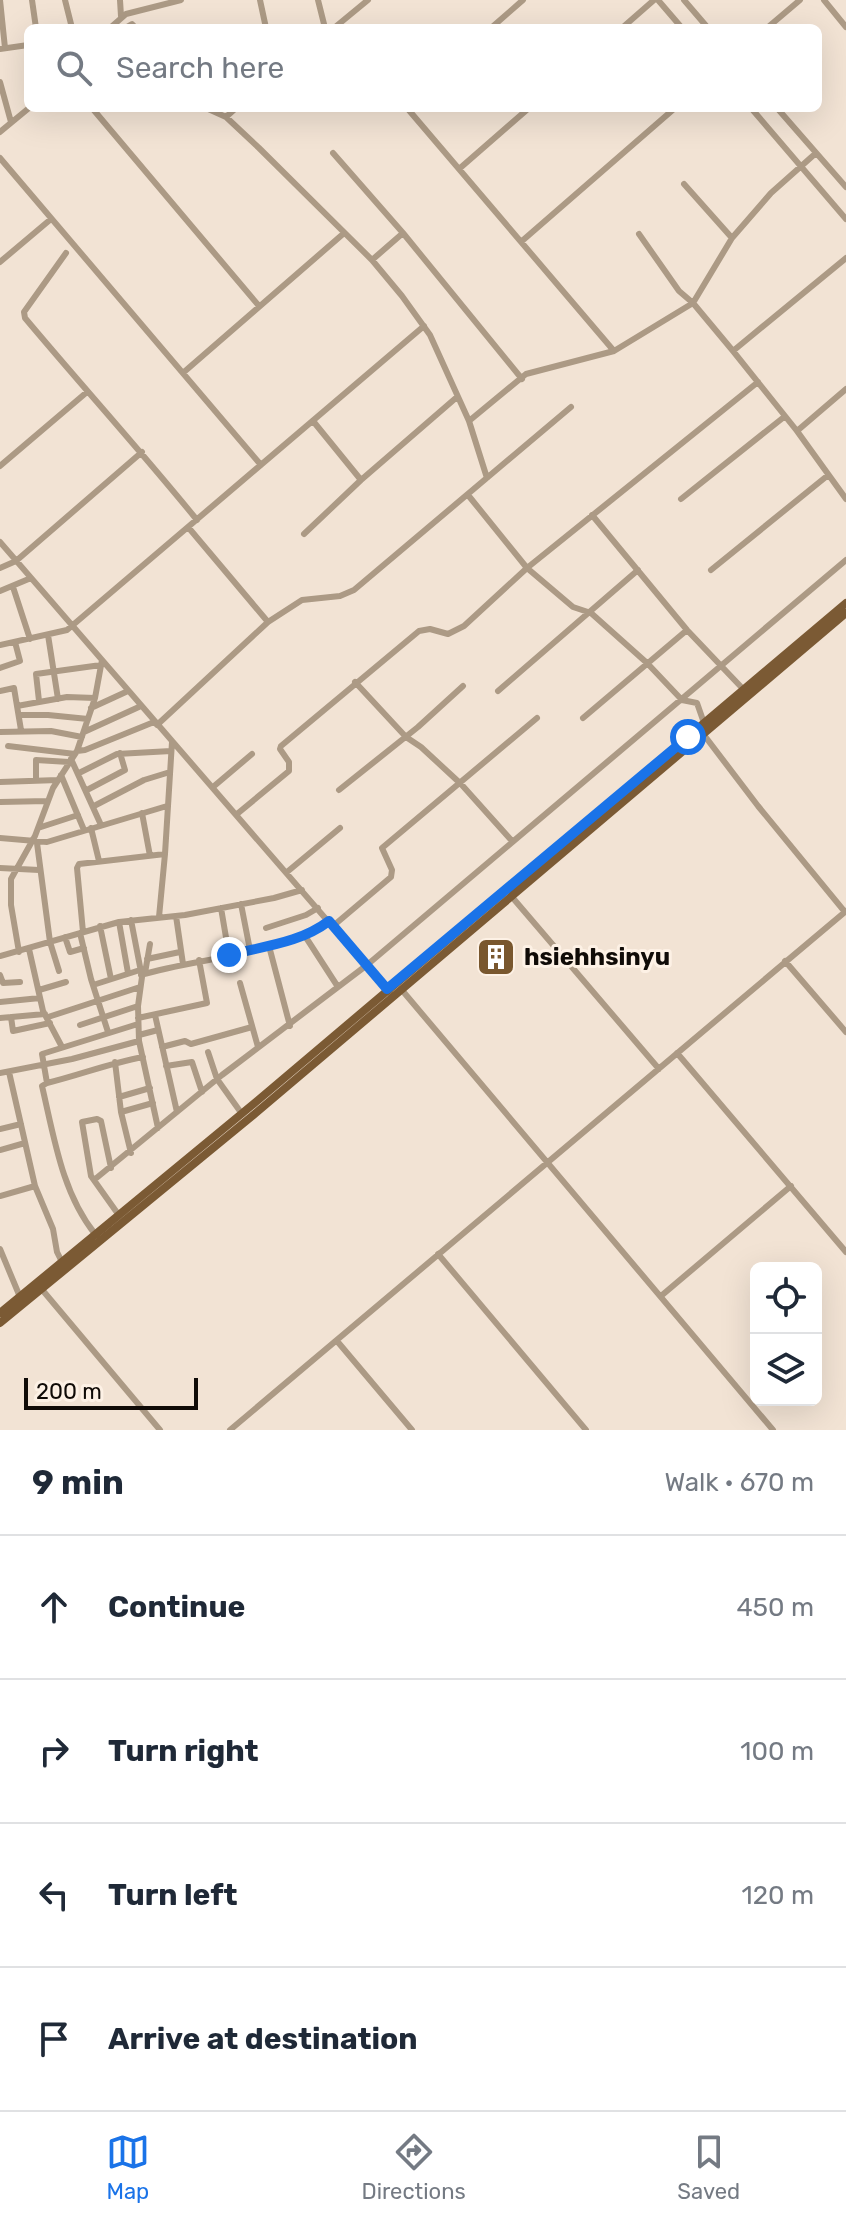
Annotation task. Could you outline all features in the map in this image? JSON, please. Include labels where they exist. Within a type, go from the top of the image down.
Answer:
[{"type":"main road","points":[[0,1323],[390,992],[401,989],[512,897],[706,730],[744,690],[846,603]]},
{"type":"main road","points":[[0,1313],[20,1297],[40,1287],[62,1262],[118,1214],[846,613]]},
{"type":"street","points":[[0,0],[2,49],[24,46]]},
{"type":"street","points":[[32,0],[35,24]]},
{"type":"street","points":[[65,0],[71,24]]},
{"type":"street","points":[[120,0],[121,17]]},
{"type":"street","points":[[114,24],[121,17],[148,4],[181,0]]},
{"type":"street","points":[[260,0],[265,24]]},
{"type":"street","points":[[318,0],[324,24]]},
{"type":"street","points":[[496,24],[523,0]]},
{"type":"street","points":[[627,24],[656,0],[678,24]]},
{"type":"street","points":[[684,0],[705,24]]},
{"type":"street","points":[[772,24],[800,0]]},
{"type":"street","points":[[824,0],[846,27]]},
{"type":"street","points":[[341,24],[366,1]]},
{"type":"street","points":[[0,82],[11,122]]},
{"type":"street","points":[[0,132],[24,112]]},
{"type":"street","points":[[95,112],[259,306]]},
{"type":"street","points":[[215,112],[226,117],[372,260],[424,326],[469,421],[487,478]]},
{"type":"street","points":[[226,117],[232,112]]},
{"type":"street","points":[[410,112],[614,351]]},
{"type":"street","points":[[459,169],[524,112]]},
{"type":"street","points":[[522,241],[670,112]]},
{"type":"street","points":[[754,112],[846,219]]},
{"type":"street","points":[[780,112],[846,187]]},
{"type":"street","points":[[333,153],[522,379]]},
{"type":"street","points":[[469,421],[532,371],[614,351],[693,303],[732,238],[771,193],[816,153]]},
{"type":"street","points":[[0,158],[261,465]]},
{"type":"street","points":[[684,184],[732,238]]},
{"type":"street","points":[[0,262],[51,219]]},
{"type":"street","points":[[372,260],[403,233]]},
{"type":"street","points":[[184,372],[343,234]]},
{"type":"street","points":[[639,234],[679,291],[693,303],[758,382],[846,499]]},
{"type":"street","points":[[66,253],[24,315],[197,520]]},
{"type":"street","points":[[733,351],[846,258]]},
{"type":"street","points":[[0,645],[67,630],[424,326]]},
{"type":"street","points":[[237,814],[289,771],[289,762],[281,746],[355,682],[419,631],[456,632],[527,568],[758,382]]},
{"type":"street","points":[[797,431],[846,389]]},
{"type":"street","points":[[0,466],[87,392]]},
{"type":"street","points":[[304,534],[457,397]]},
{"type":"street","points":[[36,779],[36,760],[73,756],[156,724],[268,622],[302,600],[340,596],[354,590],[571,407]]},
{"type":"street","points":[[681,499],[784,417]]},
{"type":"street","points":[[313,421],[361,480]]},
{"type":"street","points":[[0,568],[16,561],[142,452]]},
{"type":"street","points":[[711,570],[827,476]]},
{"type":"street","points":[[839,490],[846,484]]},
{"type":"street","points":[[230,1430],[845,911],[758,806],[706,730],[697,703],[682,700],[647,663],[591,613],[573,607],[527,568],[468,495]]},
{"type":"street","points":[[592,515],[687,630],[744,690]]},
{"type":"street","points":[[188,527],[268,622]]},
{"type":"street","points":[[0,542],[101,663],[237,814],[390,992]]},
{"type":"street","points":[[94,1180],[131,1153],[217,1079],[367,965],[846,560]]},
{"type":"street","points":[[498,691],[638,570]]},
{"type":"street","points":[[0,591],[31,578]]},
{"type":"street","points":[[13,587],[30,639]]},
{"type":"street","points":[[583,718],[687,630]]},
{"type":"street","points":[[48,635],[58,699]]},
{"type":"street","points":[[0,668],[19,662],[15,642]]},
{"type":"street","points":[[39,701],[35,675],[101,663]]},
{"type":"street","points":[[19,952],[10,886],[15,869],[34,842],[47,801],[83,734],[95,698],[101,663]]},
{"type":"street","points":[[355,682],[406,737],[461,784],[512,841]]},
{"type":"street","points":[[339,790],[406,737],[463,686]]},
{"type":"street","points":[[0,691],[13,687],[21,730]]},
{"type":"street","points":[[91,708],[128,691]]},
{"type":"street","points":[[17,706],[58,699],[95,698]]},
{"type":"street","points":[[0,732],[21,730],[83,734],[141,706]]},
{"type":"street","points":[[19,715],[88,719]]},
{"type":"street","points":[[93,985],[128,973],[142,973],[269,946],[305,936],[331,924],[391,877],[392,870],[382,848],[537,718]]},
{"type":"street","points":[[159,917],[172,741]]},
{"type":"street","points":[[8,746],[73,756]]},
{"type":"street","points":[[79,773],[120,753],[171,751]]},
{"type":"street","points":[[87,790],[125,770],[120,753]]},
{"type":"street","points":[[213,787],[252,754]]},
{"type":"street","points":[[73,756],[101,825]]},
{"type":"street","points":[[94,806],[144,780],[170,772]]},
{"type":"street","points":[[0,782],[60,777]]},
{"type":"street","points":[[60,777],[88,829],[99,861]]},
{"type":"street","points":[[0,802],[47,801]]},
{"type":"street","points":[[0,838],[34,842],[167,806]]},
{"type":"street","points":[[142,813],[150,856]]},
{"type":"street","points":[[38,828],[78,815]]},
{"type":"street","points":[[287,872],[340,828]]},
{"type":"street","points":[[34,842],[50,942],[59,971]]},
{"type":"street","points":[[108,1032],[84,948],[77,868],[79,864],[165,854]]},
{"type":"street","points":[[0,868],[39,870]]},
{"type":"street","points":[[0,956],[100,926],[221,908],[302,890]]},
{"type":"street","points":[[512,897],[659,1069]]},
{"type":"street","points":[[241,904],[250,950]]},
{"type":"street","points":[[221,908],[229,955]]},
{"type":"street","points":[[266,928],[318,908]]},
{"type":"street","points":[[176,916],[183,964]]},
{"type":"street","points":[[131,920],[142,973]]},
{"type":"street","points":[[119,922],[128,973]]},
{"type":"street","points":[[100,926],[111,979]]},
{"type":"street","points":[[305,936],[338,987]]},
{"type":"street","points":[[65,937],[70,952],[84,948]]},
{"type":"street","points":[[150,944],[142,973],[138,1021],[158,1128]]},
{"type":"street","points":[[269,946],[290,1026]]},
{"type":"street","points":[[29,949],[48,1018],[62,1047]]},
{"type":"street","points":[[147,959],[180,952]]},
{"type":"street","points":[[47,1083],[43,1053],[155,1015],[207,1003],[199,960]]},
{"type":"street","points":[[785,961],[846,1032]]},
{"type":"street","points":[[0,975],[3,983],[20,982]]},
{"type":"street","points":[[0,1002],[40,994],[66,982]]},
{"type":"street","points":[[240,983],[258,1047]]},
{"type":"street","points":[[11,1017],[13,1031],[140,987]]},
{"type":"street","points":[[401,989],[773,1430]]},
{"type":"street","points":[[80,1025],[138,1006]]},
{"type":"street","points":[[155,1015],[177,1112]]},
{"type":"street","points":[[0,1018],[48,1018]]},
{"type":"street","points":[[162,1047],[185,1041],[191,1044],[252,1027]]},
{"type":"street","points":[[0,1073],[44,1066],[158,1030]]},
{"type":"street","points":[[208,1052],[217,1079],[242,1114]]},
{"type":"street","points":[[677,1053],[846,1252]]},
{"type":"street","points":[[95,1234],[81,1217],[60,1165],[42,1086],[100,1070],[115,1062],[143,1057]]},
{"type":"street","points":[[115,1062],[121,1112],[131,1153]]},
{"type":"street","points":[[166,1066],[192,1062],[202,1092]]},
{"type":"street","points":[[9,1072],[35,1186],[53,1229],[62,1262]]},
{"type":"street","points":[[119,1097],[150,1088]]},
{"type":"street","points":[[121,1112],[153,1103]]},
{"type":"street","points":[[111,1168],[101,1121],[82,1122],[90,1172],[118,1214]]},
{"type":"street","points":[[0,1129],[21,1124]]},
{"type":"street","points":[[0,1150],[25,1143]]},
{"type":"street","points":[[0,1196],[35,1186]]},
{"type":"street","points":[[661,1296],[791,1186]]},
{"type":"street","points":[[0,1249],[2,1261],[20,1297]]},
{"type":"street","points":[[438,1254],[586,1430]]},
{"type":"street","points":[[40,1287],[160,1430]]},
{"type":"street","points":[[337,1341],[412,1430]]},
{"type":"place","name":"hsiehhsinyu","points":[[496,957]]},
{"type":"route","points":[[229,955],[292,941],[329,921],[387,989],[688,737]]}]
